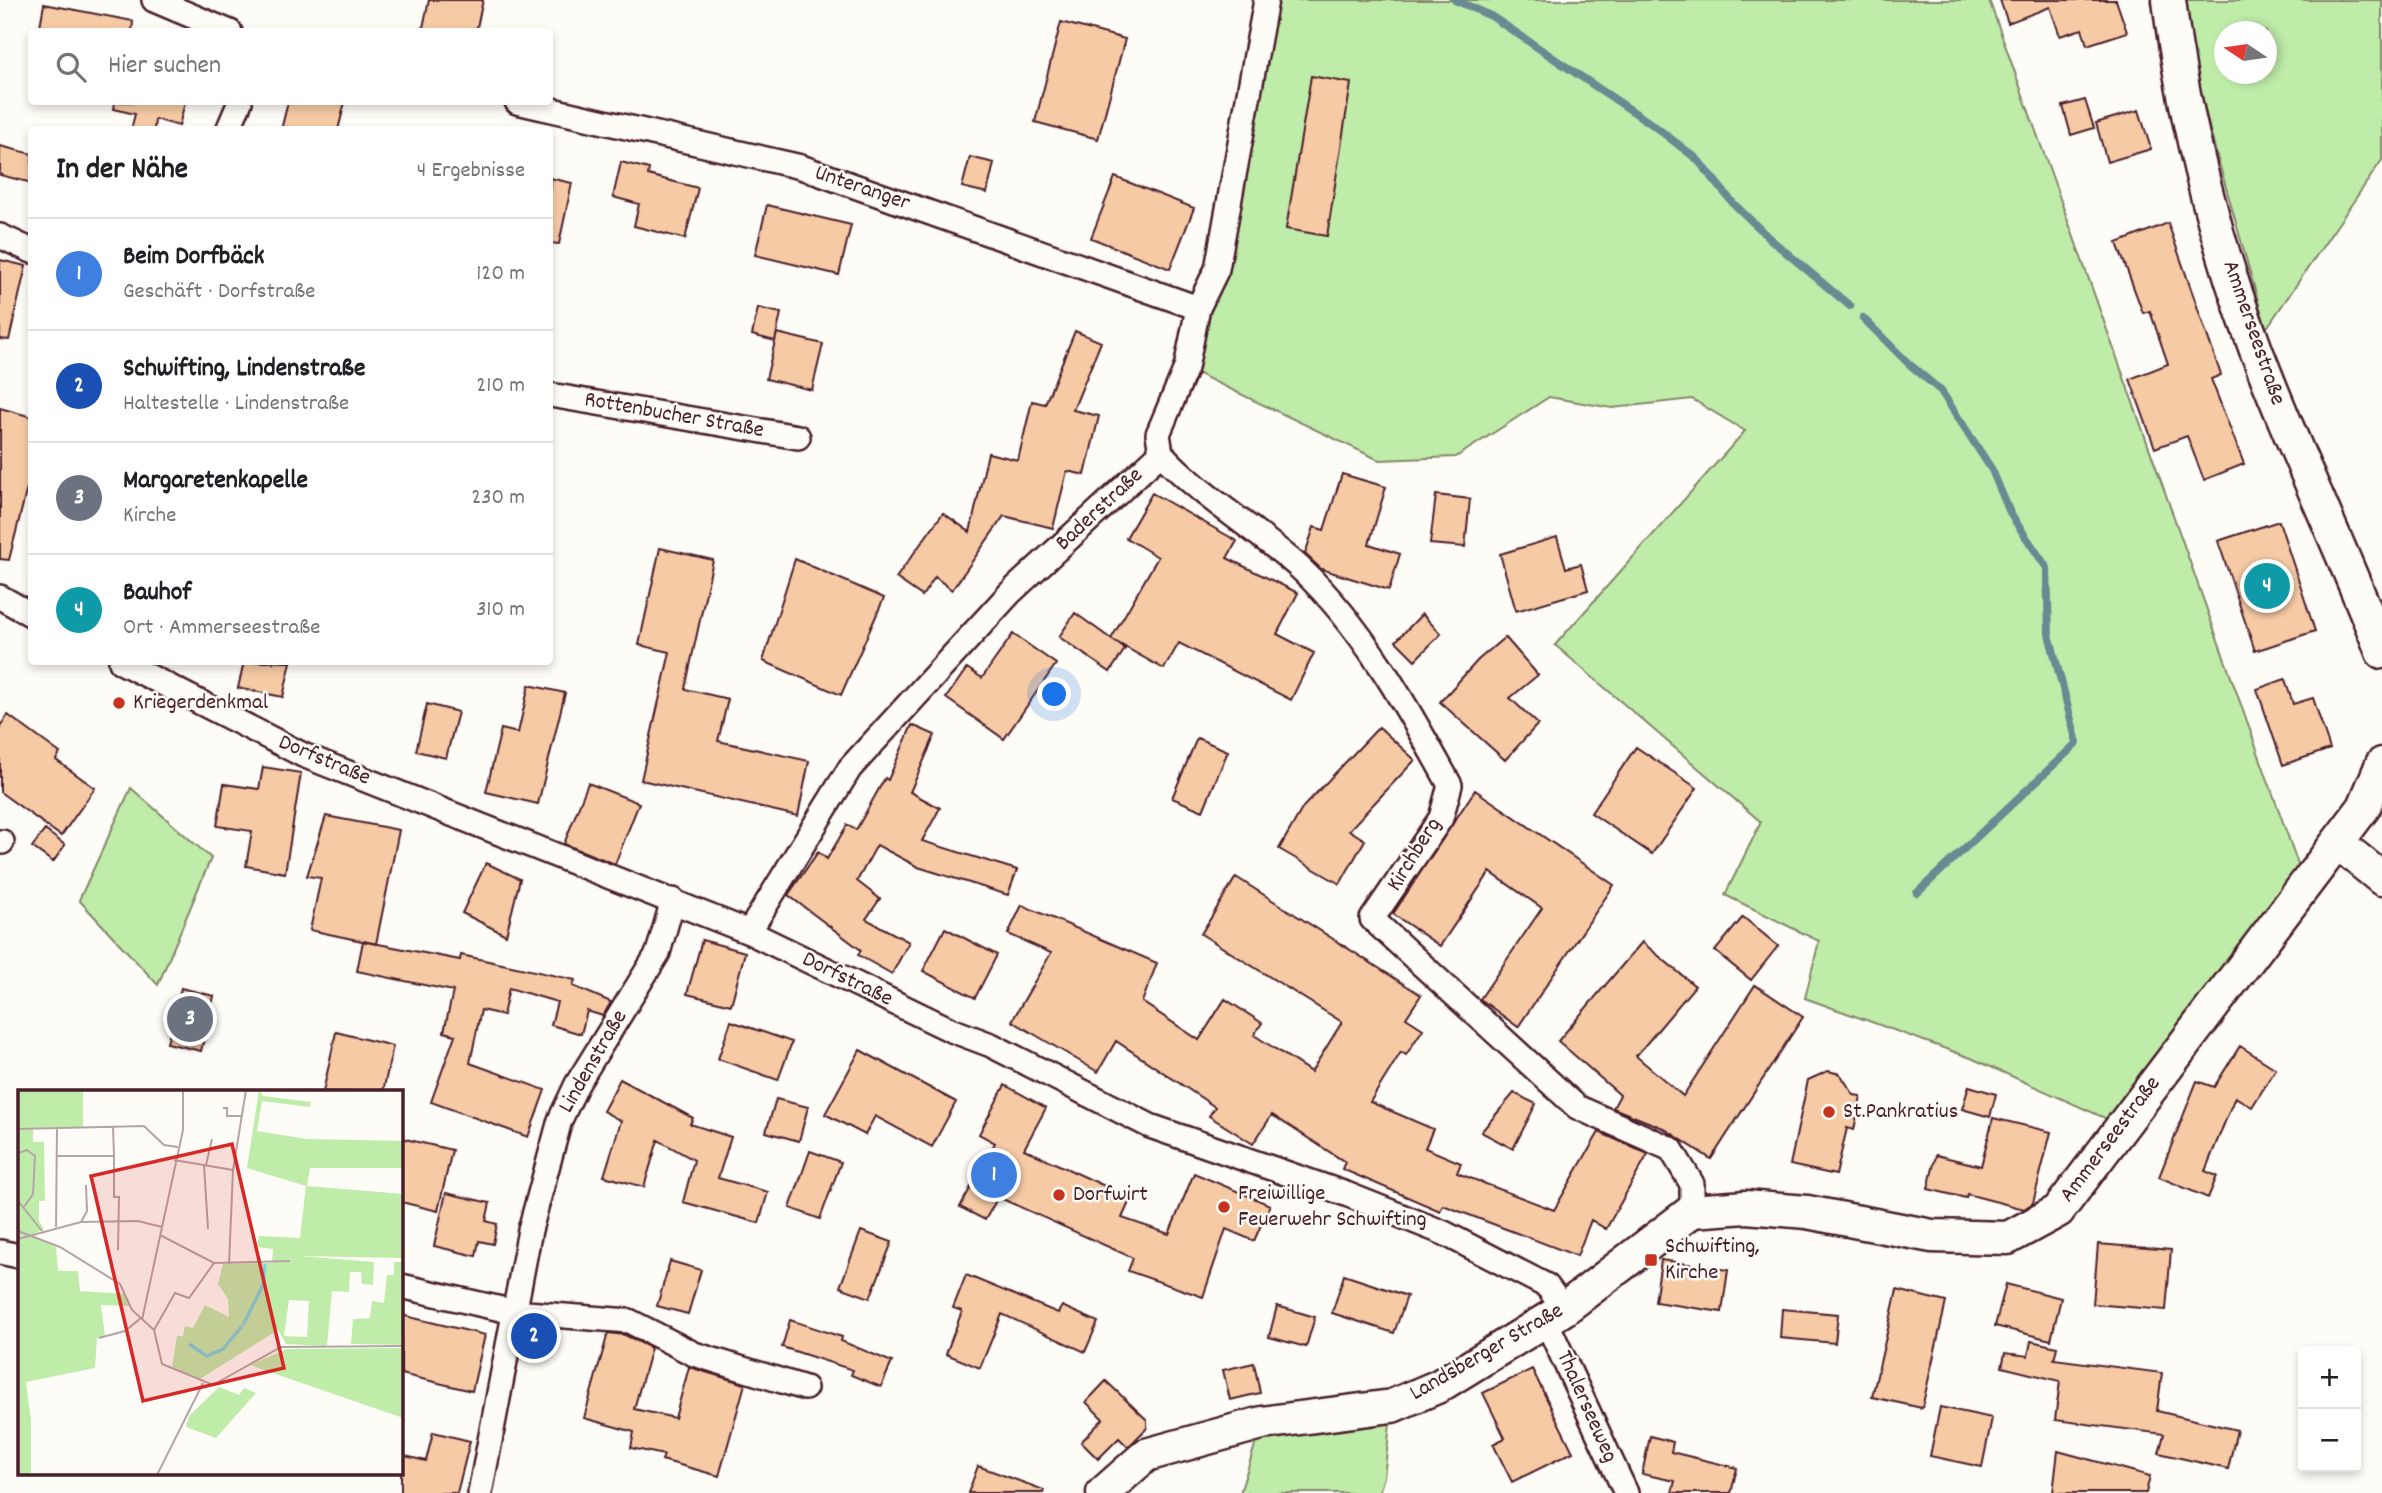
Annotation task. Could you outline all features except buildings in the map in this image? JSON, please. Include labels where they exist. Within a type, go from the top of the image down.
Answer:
[{"type":"street","points":[[154,0],[220,28]]},
{"type":"street","name":"Baderstraße","points":[[749,932],[850,768],[1010,593],[1161,453],[1158,434],[1186,368],[1198,308],[1217,269],[1266,0]]},
{"type":"street","name":"Ammerseestraße","points":[[2169,0],[2177,63],[2225,252],[2268,381],[2382,652]]},
{"type":"street","points":[[230,126],[239,105]]},
{"type":"street","name":"Unteranger","points":[[530,105],[801,167],[1198,308]]},
{"type":"street","points":[[0,236],[28,249]]},
{"type":"street","name":"Rottenbucher Straße","points":[[553,396],[798,437]]},
{"type":"street","name":"Kirchberg","points":[[1161,453],[1184,478],[1301,569],[1339,611],[1370,650],[1414,718],[1450,785],[1441,818],[1373,919],[1577,1107],[1671,1149],[1692,1184],[1692,1211]]},
{"type":"street","points":[[0,597],[28,613]]},
{"type":"street","name":"Dorfstraße","points":[[127,665],[303,755],[749,932],[951,1030],[990,1045],[1150,1126],[1346,1194],[1444,1233],[1546,1286],[1555,1315]]},
{"type":"street","name":"Ammerseestraße","points":[[1692,1211],[1746,1207],[1807,1212],[1932,1236],[2008,1238],[2058,1211],[2338,843],[2364,807],[2382,764]]},
{"type":"street","points":[[2338,843],[2382,879]]},
{"type":"street","name":"Lindenstraße","points":[[480,1493],[530,1230],[560,1120],[577,1084],[657,953],[673,900]]},
{"type":"street","name":"Landsberger Straße","points":[[1103,1493],[1146,1455],[1262,1423],[1392,1406],[1439,1386],[1555,1315],[1692,1211]]},
{"type":"street","points":[[0,1252],[18,1256]]},
{"type":"street","points":[[402,1286],[514,1312],[629,1321],[694,1354],[805,1388]]},
{"type":"street","name":"Thalerseeweg","points":[[1555,1315],[1626,1493]]},
{"type":"green space","points":[[1266,0],[1989,0],[2299,867],[2107,1119],[1971,1058],[1805,998],[1819,941],[1725,895],[1761,822],[1555,645],[1745,431],[1692,399],[1612,408],[1549,397],[1456,457],[1379,460],[1186,368]]},
{"type":"green space","points":[[2187,0],[2382,0],[2382,160],[2266,329],[2210,131],[2185,23]]},
{"type":"green space","points":[[131,788],[211,858],[158,985],[79,900]]},
{"type":"green space","points":[[1392,1406],[1384,1477],[1379,1493],[1240,1493],[1262,1423]]},
{"type":"waterway","points":[[1455,0],[1491,16],[1653,125],[1697,159],[1733,203],[1769,238],[1850,306]]},
{"type":"waterway","points":[[1863,318],[1908,363],[1941,391],[1992,470],[2011,515],[2047,568],[2049,634],[2077,743],[1917,893]]},
{"type":"place","name":"Bauhof","points":[[2267,586]]},
{"type":"place","name":"Kriegerdenkmal","points":[[119,703]]},
{"type":"place","name":"Margaretenkapelle","points":[[190,1019]]},
{"type":"place","name":"St.Pankratius","points":[[1829,1112]]},
{"type":"place","name":"Beim Dorfbäck","points":[[994,1175]]},
{"type":"place","name":"Dorfwirt","points":[[1059,1195]]},
{"type":"place","name":"Freiwillige Feuerwehr Schwifting","points":[[1224,1207]]},
{"type":"place","name":"Schwifting, Kirche","points":[[1651,1260]]},
{"type":"place","name":"Schwifting, Lindenstraße","points":[[534,1336]]}]
